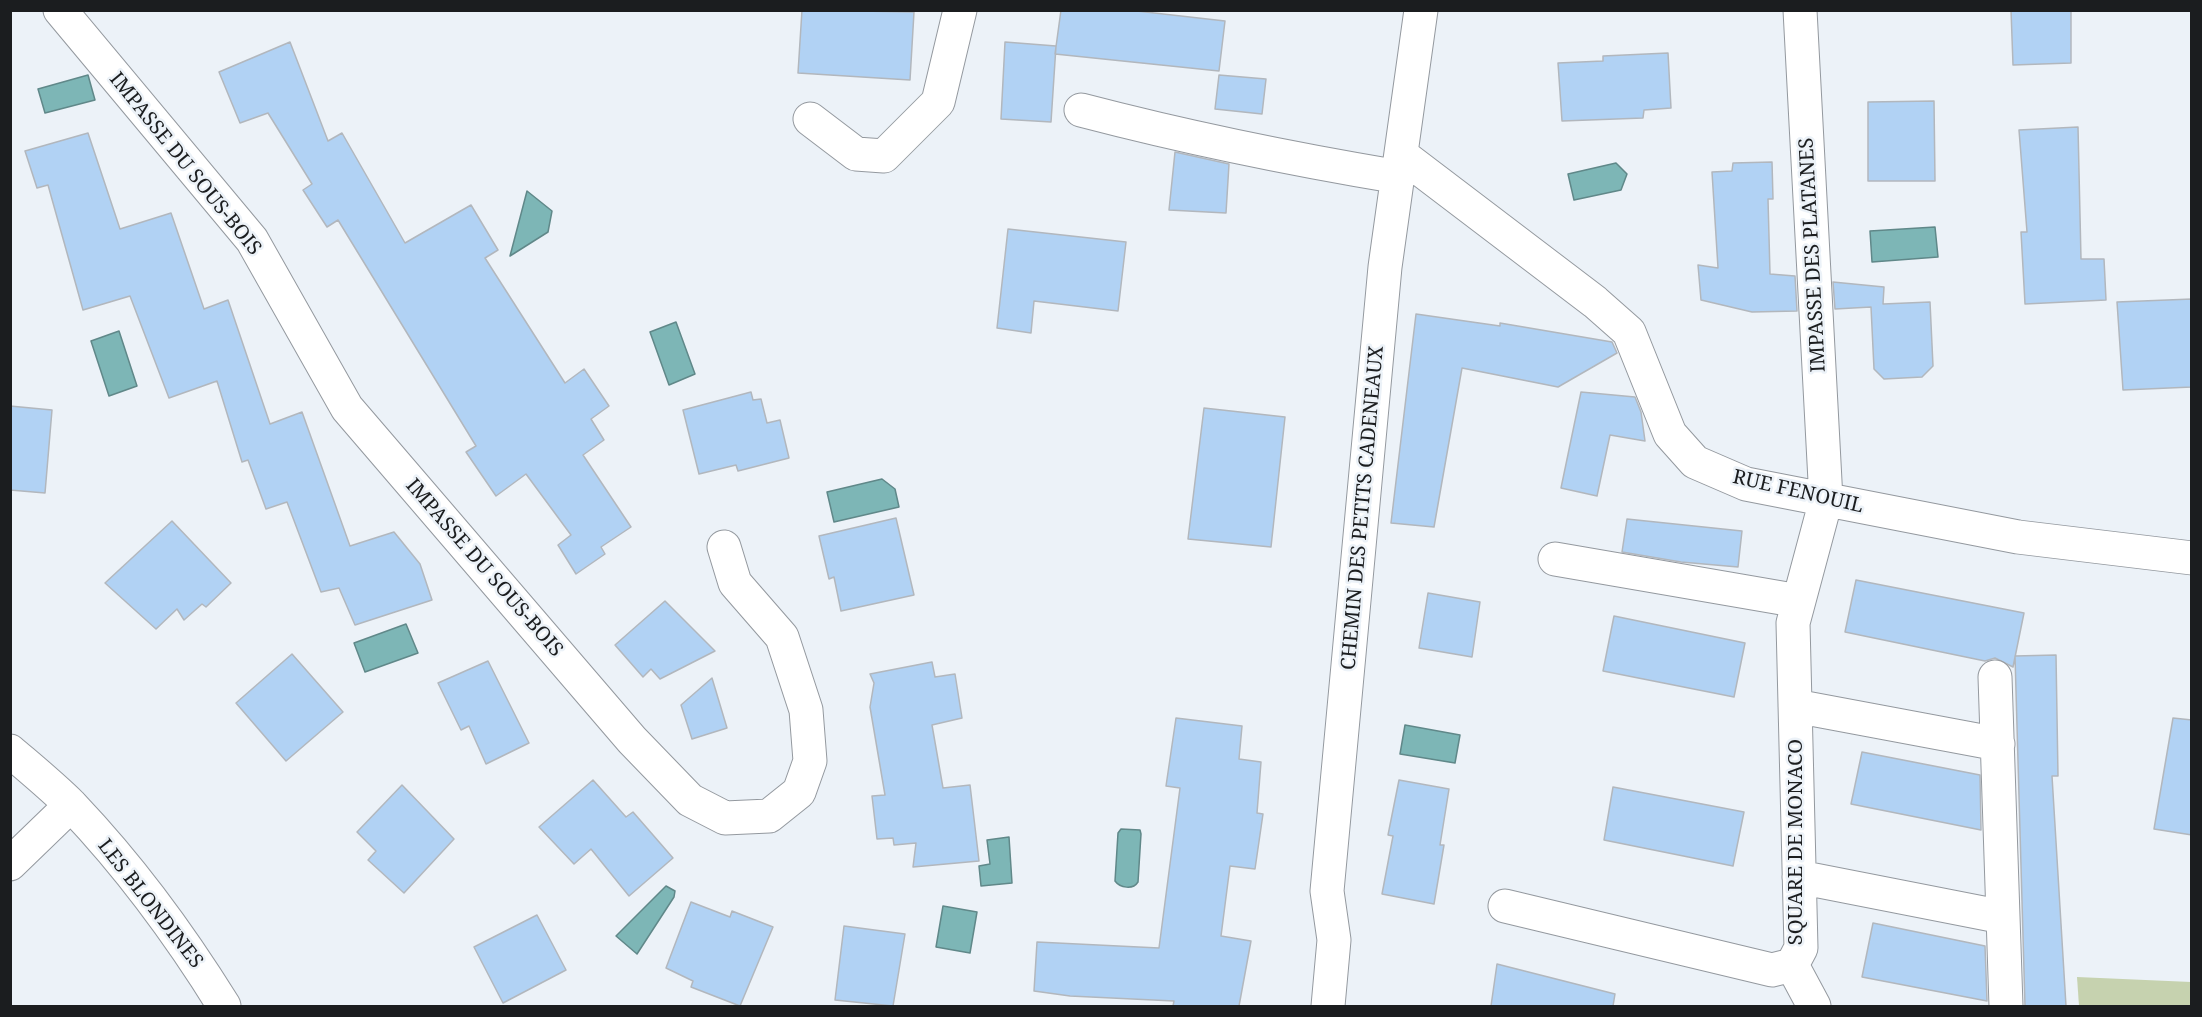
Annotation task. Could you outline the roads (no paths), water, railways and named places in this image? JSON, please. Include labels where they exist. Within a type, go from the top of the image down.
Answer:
[{"type":"street","name":"IMPASSE DU SOUS-BOIS","points":[[60,10],[252,240],[347,408],[632,740],[690,800],[725,818],[769,816],[799,792],[810,761],[806,710],[782,638],[735,583],[724,547]]},
{"type":"street","points":[[810,119],[856,154],[884,156],[938,102],[960,10]]},
{"type":"street","name":"CHEMIN DES PETITS CADENEAUX","points":[[1328,1006],[1334,940],[1327,891],[1385,267],[1401,167],[1421,10]]},
{"type":"street","name":"IMPASSE DES PLATANES","points":[[1800,10],[1826,500]]},
{"type":"street","points":[[1081,110],[1275,157],[1401,167]]},
{"type":"street","name":"RUE FENOUIL","points":[[1401,167],[1595,302],[1629,332],[1670,434],[1695,462],[1746,484],[1826,500],[2018,537],[2192,558]]},
{"type":"street","name":"SQUARE DE MONACO","points":[[1505,906],[1772,970],[1792,965],[1801,948],[1793,623],[1826,500]]},
{"type":"street","points":[[1555,559],[1799,601]]},
{"type":"street","points":[[1995,677],[2006,1006]]},
{"type":"street","points":[[1795,706],[1998,744]]},
{"type":"street","name":"LES BLONDINES","points":[[10,751],[71,805],[118,858],[193,956],[224,1006]]},
{"type":"street","points":[[10,864],[71,805]]},
{"type":"street","points":[[1799,877],[2003,917]]},
{"type":"street","points":[[1792,965],[1814,1006]]},
{"type":"water","points":[[88,75],[95,100],[45,113],[38,89]]},
{"type":"water","points":[[1616,163],[1627,174],[1621,190],[1574,200],[1568,174]]},
{"type":"water","points":[[527,191],[552,211],[548,232],[510,256]]},
{"type":"water","points":[[1935,227],[1938,257],[1872,262],[1870,231]]},
{"type":"water","points":[[676,322],[695,374],[669,385],[650,332]]},
{"type":"water","points":[[119,331],[137,386],[109,396],[91,341]]},
{"type":"water","points":[[882,479],[895,489],[899,507],[834,522],[827,492]]},
{"type":"water","points":[[406,624],[418,653],[365,672],[354,643]]},
{"type":"water","points":[[1405,725],[1460,735],[1455,763],[1400,754]]},
{"type":"water","points":[[1121,829],[1140,830],[1141,834],[1138,882],[1130,887],[1120,885],[1115,881],[1118,833]]},
{"type":"water","points":[[1009,837],[1012,883],[981,886],[979,866],[990,864],[987,840]]},
{"type":"water","points":[[666,886],[675,891],[674,897],[637,954],[616,936]]},
{"type":"water","points":[[943,906],[977,912],[970,953],[936,947]]}]
